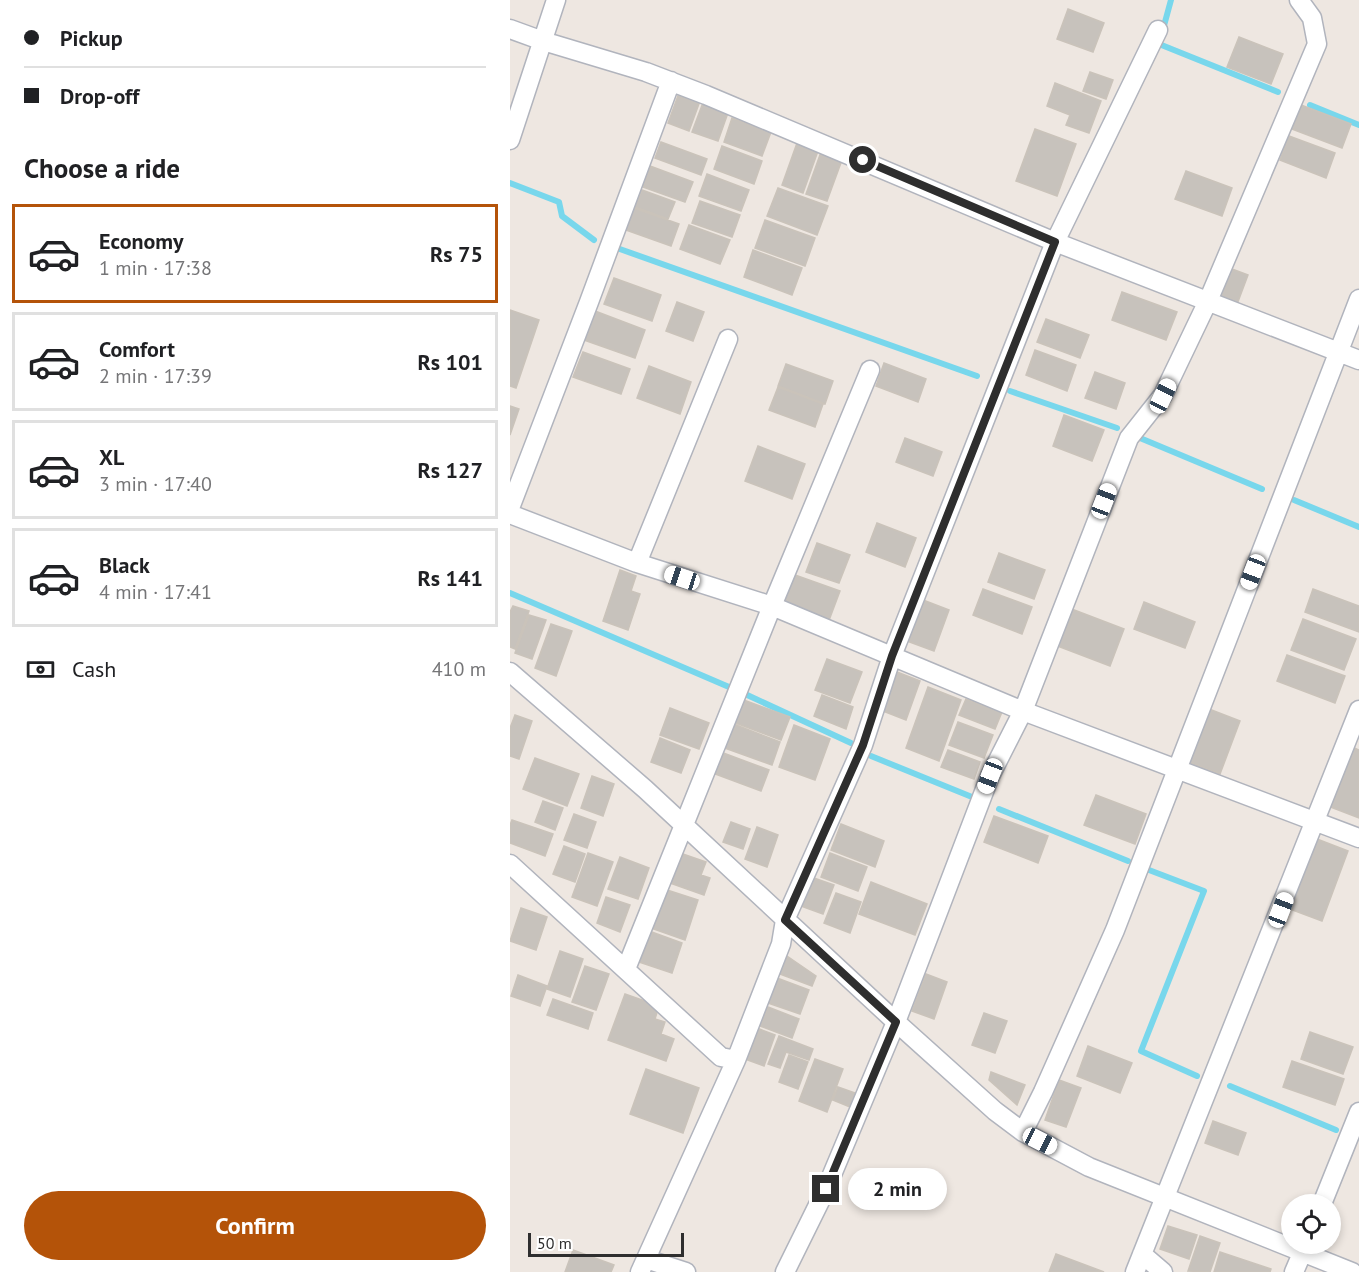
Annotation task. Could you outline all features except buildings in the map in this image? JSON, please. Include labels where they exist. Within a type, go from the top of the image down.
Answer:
[{"type":"street","points":[[510,141],[556,0]]},
{"type":"street","points":[[785,1272],[826,1189],[896,1022],[990,776],[1023,711],[1129,438],[1163,396],[1208,301],[1317,45],[1312,18],[1299,0]]},
{"type":"street","points":[[510,28],[543,41],[671,81],[1055,242],[1359,360]]},
{"type":"street","points":[[686,1272],[643,1265],[736,1060],[781,944],[785,920],[863,745],[892,656],[1055,242],[1158,30]]},
{"type":"street","points":[[510,508],[671,81]]},
{"type":"street","points":[[1023,1132],[1116,930],[1359,299]]},
{"type":"street","points":[[637,563],[728,339]]},
{"type":"street","points":[[626,969],[870,370]]},
{"type":"street","points":[[510,514],[637,563],[772,606],[1023,711],[1359,838]]},
{"type":"street","points":[[510,672],[645,789],[995,1111],[1023,1132],[1089,1167],[1166,1198],[1281,1239]]},
{"type":"street","points":[[1135,1272],[1359,710]]},
{"type":"street","points":[[510,864],[721,1057],[736,1060]]},
{"type":"street","points":[[1326,1194],[1359,1112]]},
{"type":"street","points":[[1142,1254],[1163,1272]]},
{"type":"street","points":[[1294,1272],[1301,1254]]},
{"type":"street","points":[[1317,1254],[1352,1272]]},
{"type":"waterway","points":[[1171,0],[1159,44],[1278,92]]},
{"type":"waterway","points":[[1310,105],[1359,125]]},
{"type":"waterway","points":[[510,183],[559,202],[562,216],[594,240]]},
{"type":"waterway","points":[[617,248],[977,376]]},
{"type":"waterway","points":[[1010,391],[1117,428]]},
{"type":"waterway","points":[[1140,438],[1262,489]]},
{"type":"waterway","points":[[1294,500],[1359,527]]},
{"type":"waterway","points":[[510,593],[729,687]]},
{"type":"waterway","points":[[745,694],[851,743]]},
{"type":"waterway","points":[[871,756],[972,797]]},
{"type":"waterway","points":[[999,809],[1128,861]]},
{"type":"waterway","points":[[1149,870],[1204,891],[1141,1051],[1197,1076]]},
{"type":"waterway","points":[[1230,1086],[1336,1130]]},
{"type":"route","points":[[826,1189],[896,1022],[785,920],[863,745],[892,656],[1055,242],[863,160]]}]
